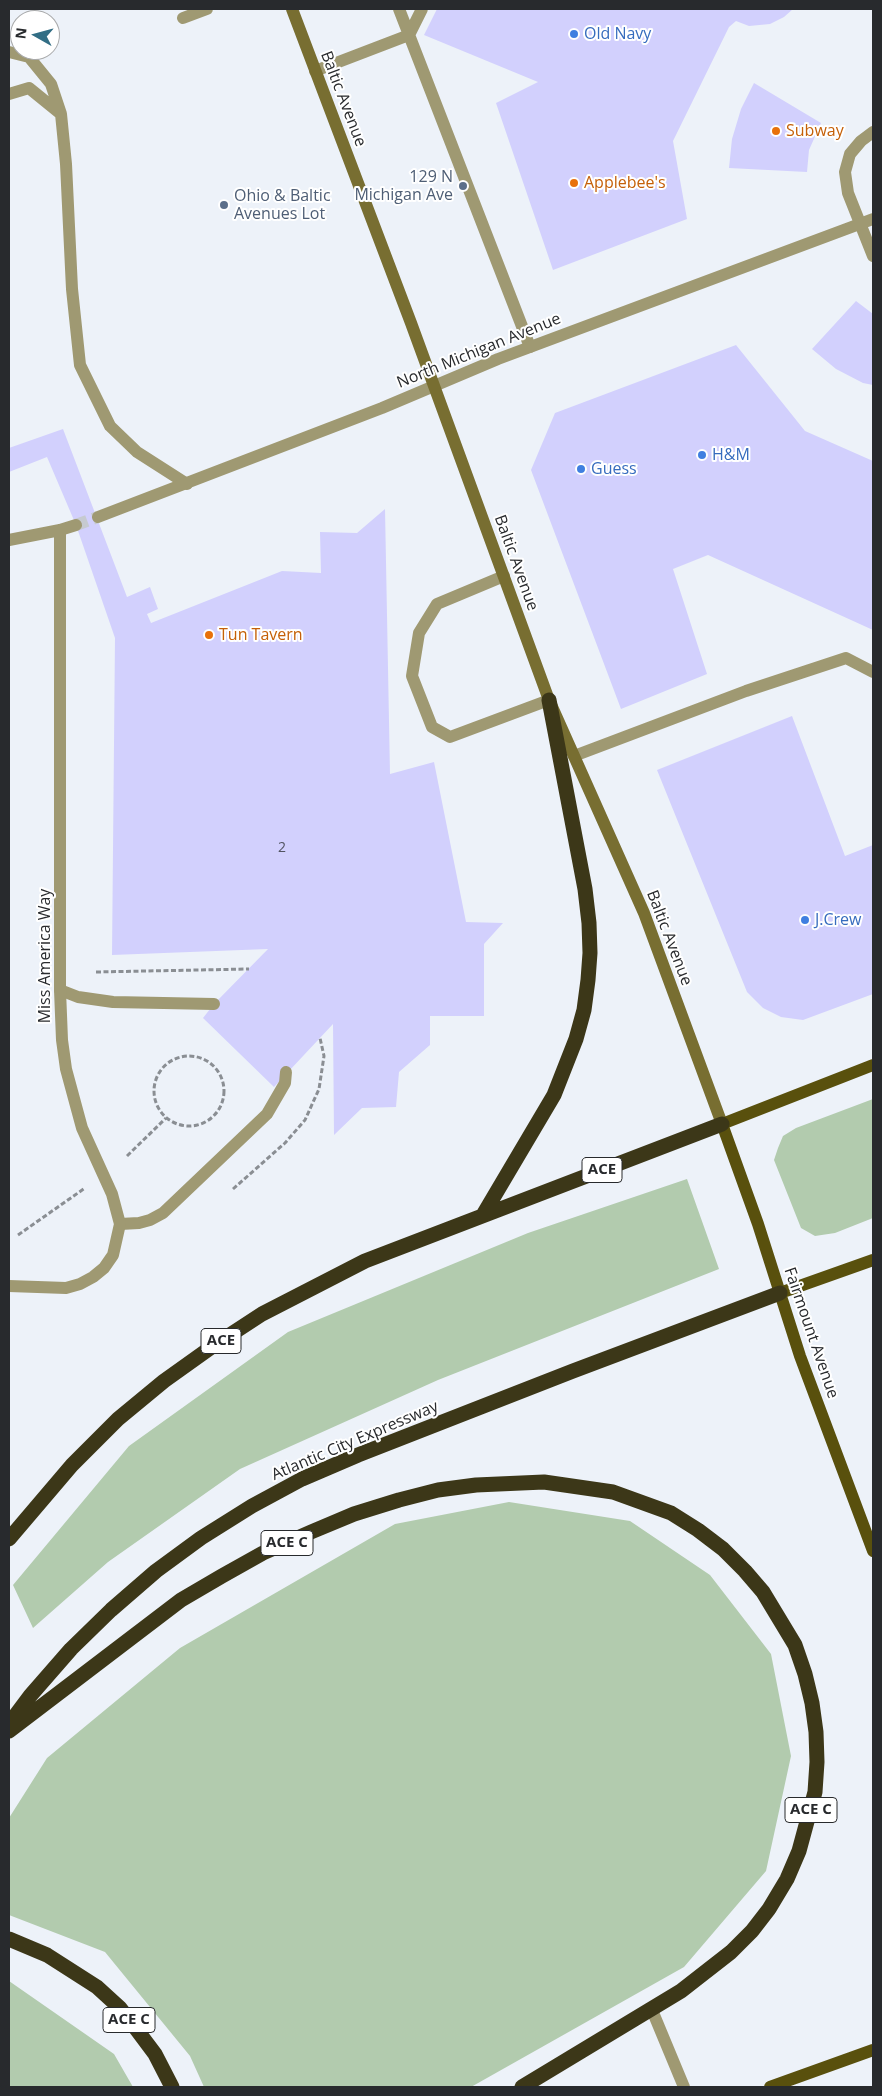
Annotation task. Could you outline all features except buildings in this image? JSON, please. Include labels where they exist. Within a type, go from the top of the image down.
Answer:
[{"type":"highway","points":[[483,1215],[554,1096],[576,1039],[584,1010],[588,980],[590,923],[549,700]]},
{"type":"highway","name":"ACE","points":[[9,1539],[72,1465],[118,1419],[164,1381],[212,1346],[262,1314],[365,1261],[722,1124]]},
{"type":"highway","name":"Atlantic City Expressway","points":[[9,1724],[30,1696],[71,1649],[111,1610],[156,1571],[252,1506],[302,1479],[358,1455],[780,1293]]},
{"type":"highway","name":"ACE C","points":[[9,1731],[181,1600],[263,1553],[354,1514],[438,1490],[511,1482],[544,1482],[613,1492],[671,1513],[698,1530],[734,1560],[763,1592],[796,1645],[813,1710],[817,1762],[815,1792],[799,1850],[787,1879],[769,1909],[752,1931],[731,1952],[695,1981],[652,2010],[522,2087]]},
{"type":"highway","name":"ACE C","points":[[9,1940],[47,1955],[97,1987],[120,2008],[155,2054],[172,2087]]},
{"type":"main road","points":[[722,1124],[873,1066]]},
{"type":"main road","name":"Fairmount Avenue","points":[[722,1124],[758,1224],[800,1356],[873,1552]]},
{"type":"main road","points":[[780,1293],[873,1260]]},
{"type":"main road","points":[[770,2087],[873,2050]]},
{"type":"street","points":[[183,18],[207,9]]},
{"type":"street","name":"Baltic Avenue","points":[[292,9],[434,386],[549,700],[644,912],[722,1124]]},
{"type":"street","points":[[399,9],[530,347]]},
{"type":"street","points":[[315,71],[409,35],[422,9]]},
{"type":"street","points":[[9,52],[29,56],[51,84],[61,114],[66,164],[72,289],[80,365],[110,426],[137,452],[187,484]]},
{"type":"street","points":[[9,94],[29,88],[61,114]]},
{"type":"street","points":[[873,132],[861,141],[850,154],[846,172],[848,193],[873,256]]},
{"type":"street","name":"North Michigan Avenue","points":[[98,516],[187,484],[530,347],[873,219]]},
{"type":"street","points":[[9,540],[76,525]]},
{"type":"street","name":"Miss America Way","points":[[9,1286],[66,1288],[94,1277],[104,1268],[113,1255],[120,1224],[112,1194],[82,1128],[66,1069],[62,1040],[60,990],[60,530]]},
{"type":"street","points":[[504,576],[436,604],[419,634],[412,676],[432,727],[450,737],[549,700]]},
{"type":"street","points":[[574,756],[746,691],[846,658],[873,672]]},
{"type":"street","points":[[60,990],[78,997],[113,1002],[214,1004]]},
{"type":"street","points":[[120,1224],[139,1223],[163,1214],[267,1114],[285,1083],[286,1072]]},
{"type":"street","points":[[652,2010],[684,2087]]},
{"type":"path","points":[[96,972],[249,969]]},
{"type":"path","points":[[188,1055],[200,1057],[211,1063],[219,1071],[223,1082],[222,1104],[216,1114],[208,1121],[186,1126],[175,1124],[166,1118],[158,1108],[153,1091],[153,1085],[158,1073],[176,1057],[188,1055]]},
{"type":"path","points":[[128,1156],[166,1118]]},
{"type":"path","points":[[18,1235],[86,1188]]},
{"type":"green space","points":[[873,1099],[873,1218],[835,1233],[815,1236],[801,1228],[774,1160],[783,1136],[796,1128]]},
{"type":"green space","points":[[687,1179],[719,1269],[438,1380],[240,1469],[108,1562],[33,1628],[13,1585],[129,1446],[288,1332],[528,1233]]},
{"type":"green space","points":[[509,1502],[630,1521],[710,1575],[771,1654],[791,1756],[766,1871],[684,1967],[471,2087],[204,2087],[190,2056],[105,1952],[9,1915],[9,1818],[47,1758],[180,1648],[395,1524]]},
{"type":"green space","points":[[9,1981],[114,2054],[133,2087],[9,2087]]},
{"type":"tunnel","points":[[76,525],[98,517]]},
{"type":"place","name":"Old Navy","points":[[574,34]]},
{"type":"place","name":"Subway","points":[[776,131]]},
{"type":"place","name":"Applebee's","points":[[574,183]]},
{"type":"place","name":"129 N Michigan Ave","points":[[463,186]]},
{"type":"place","name":"Ohio & Baltic Avenues Lot","points":[[224,205]]},
{"type":"place","name":"H&M","points":[[702,455]]},
{"type":"place","name":"Guess","points":[[581,469]]},
{"type":"place","name":"Tun Tavern","points":[[209,635]]},
{"type":"place","name":"J.Crew","points":[[805,920]]}]
